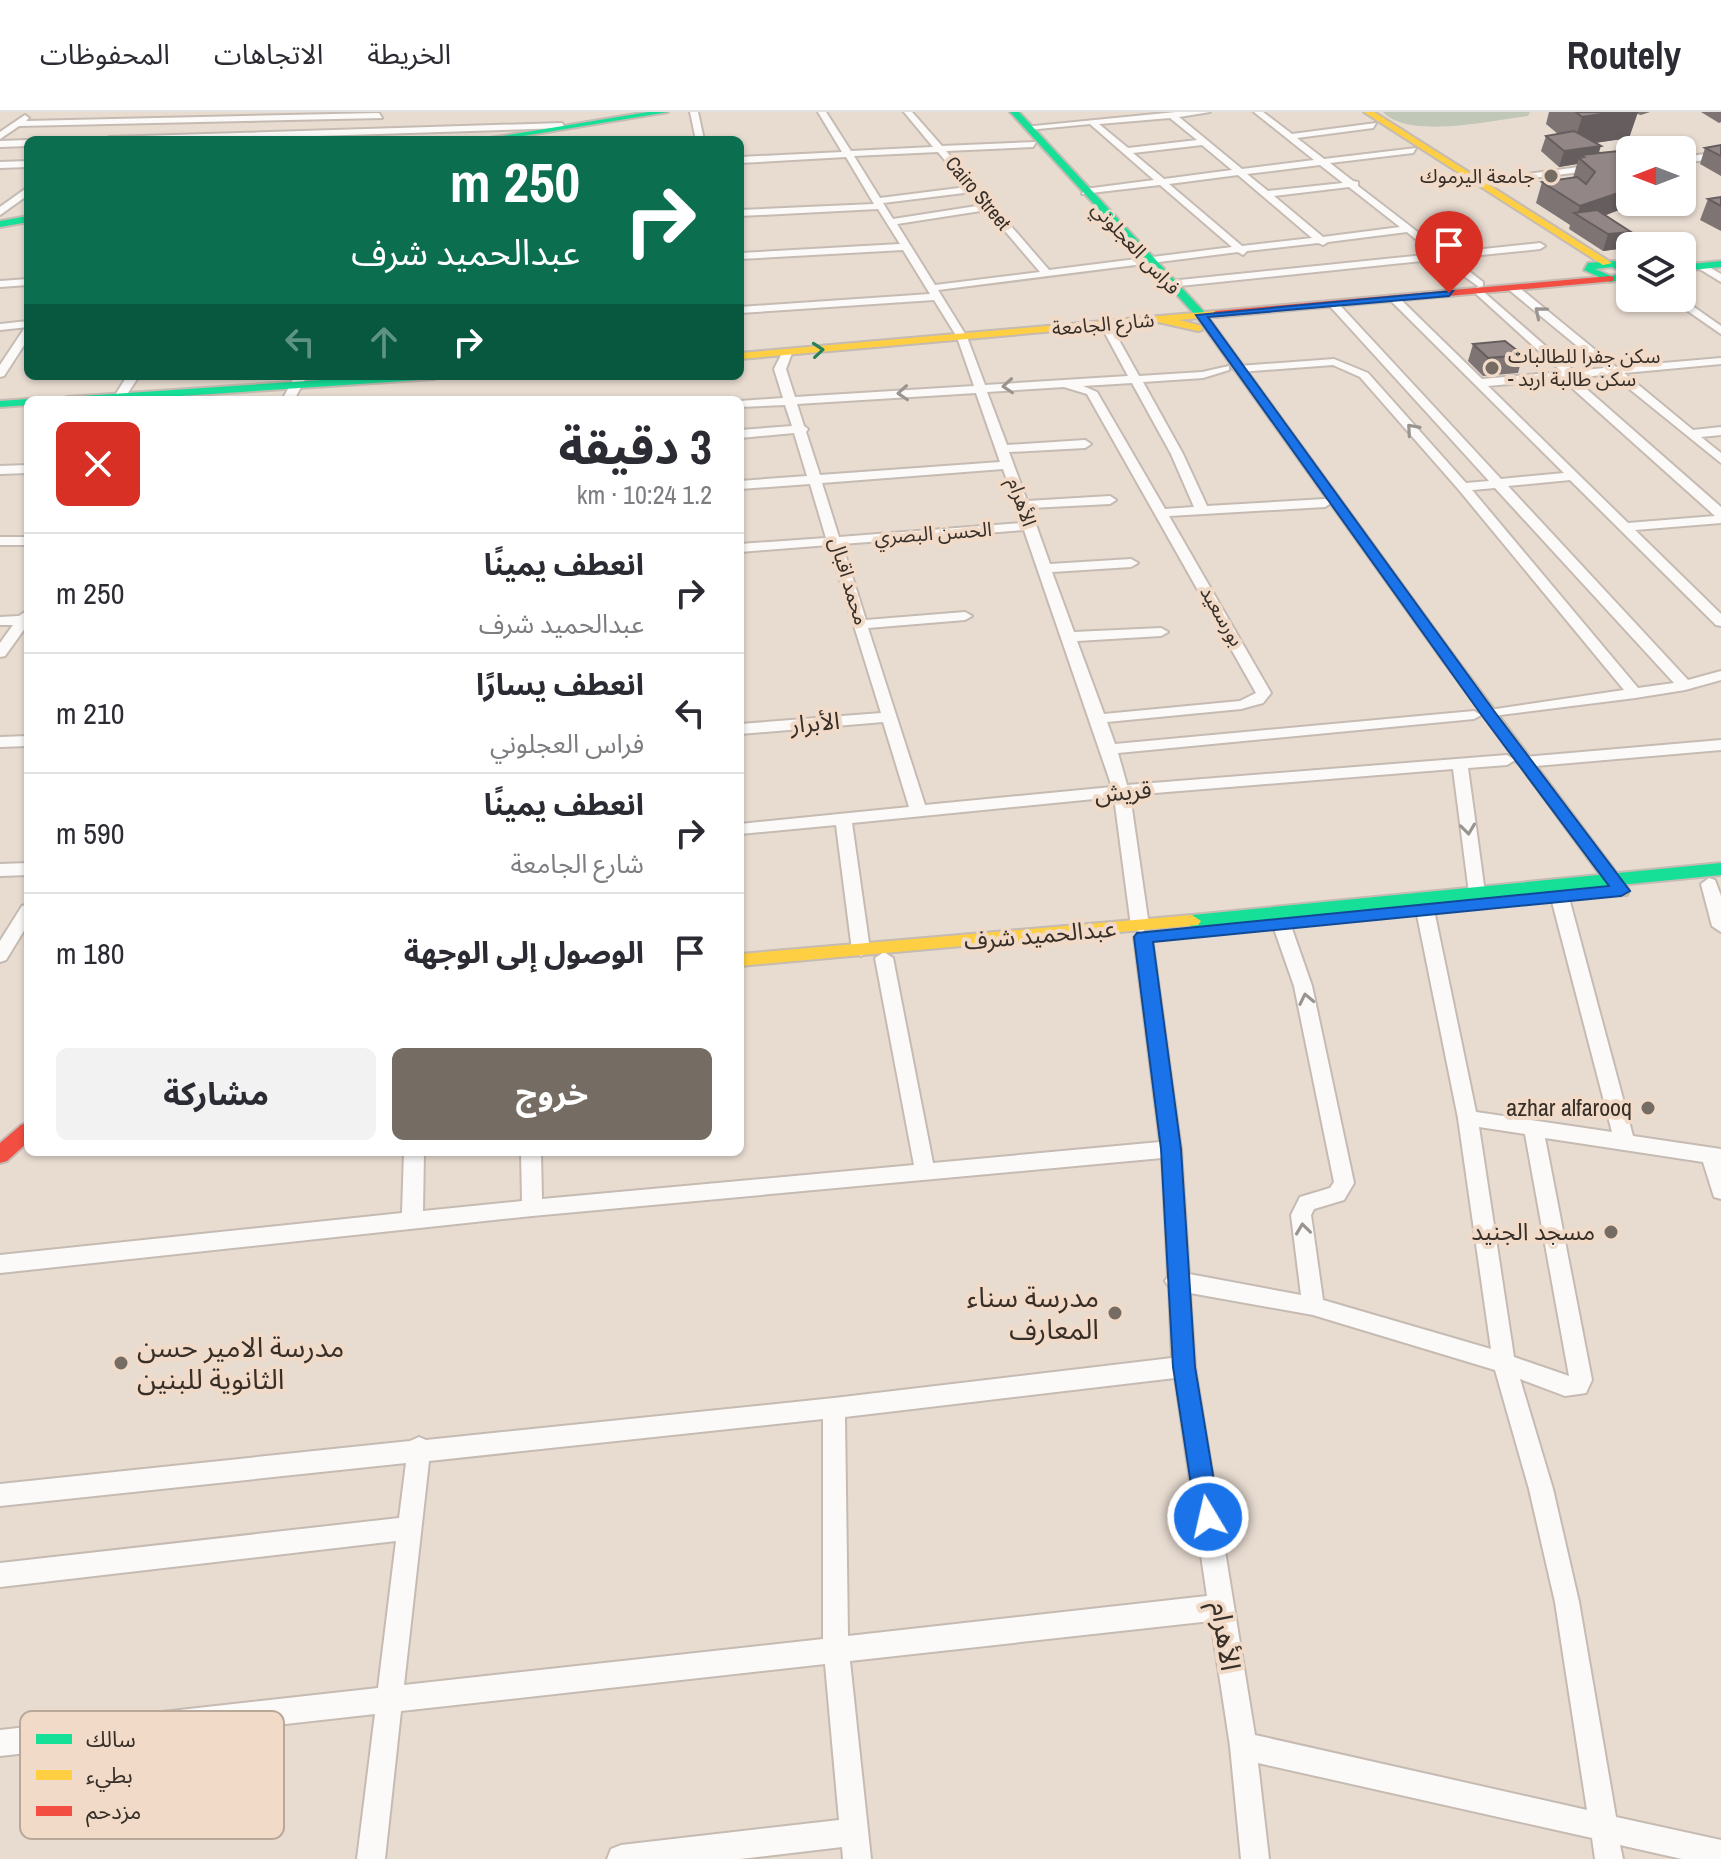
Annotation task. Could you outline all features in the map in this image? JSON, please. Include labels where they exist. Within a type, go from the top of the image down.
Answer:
[{"type":"main road","points":[[532,134],[664,112]]},
{"type":"main road","points":[[532,134],[685,112]]},
{"type":"main road","name":"فراس العجلوني","points":[[1005,112],[1031,135],[1145,261],[1170,284],[1481,715]]},
{"type":"main road","name":"فراس العجلوني","points":[[1014,112],[1031,135],[1194,316]]},
{"type":"main road","points":[[1354,112],[1370,118],[1616,271]]},
{"type":"main road","points":[[1370,118],[1413,150],[1616,271]]},
{"type":"main road","points":[[0,226],[24,222]]},
{"type":"main road","points":[[1696,264],[1721,261]]},
{"type":"main road","points":[[1696,266],[1721,261]]},
{"type":"main road","name":"شارع الجامعة","points":[[744,356],[1393,298],[1616,271]]},
{"type":"main road","name":"شارع الجامعة","points":[[1194,316],[1478,287],[1512,287],[1616,271]]},
{"type":"main road","name":"فراس العجلوني","points":[[1232,368],[1325,503],[1609,886]]},
{"type":"main road","points":[[191,396],[383,380]]},
{"type":"main road","points":[[0,404],[24,402]]},
{"type":"main road","name":"فراس العجلوني","points":[[1516,761],[1591,847],[1609,886]]},
{"type":"main road","points":[[1591,847],[1624,866],[1651,875]]},
{"type":"main road","points":[[1559,892],[1570,864]]},
{"type":"main road","name":"عبدالحميد شرف","points":[[1609,886],[1651,875],[1717,878]]},
{"type":"main road","name":"عبدالحميد شرف","points":[[744,971],[1717,878]]},
{"type":"main road","name":"عبدالحميد شرف","points":[[744,960],[1281,923],[1422,904],[1477,893],[1559,892]]},
{"type":"main road","points":[[0,1134],[24,1114]]},
{"type":"main road","points":[[0,1155],[24,1134]]},
{"type":"street","points":[[0,136],[34,112]]},
{"type":"street","points":[[192,136],[218,112]]},
{"type":"street","points":[[694,112],[699,136]]},
{"type":"street","name":"الأهرام","points":[[822,112],[962,337],[1004,449],[1121,791],[1171,1149],[1176,1281],[1184,1367],[1243,1746],[1255,1859]]},
{"type":"street","name":"Cairo Street","points":[[908,112],[1047,274]]},
{"type":"street","points":[[744,160],[942,150],[1092,122],[1206,112]]},
{"type":"street","points":[[1258,112],[1446,257],[1721,516]]},
{"type":"street","points":[[89,114],[123,113]]},
{"type":"street","points":[[101,131],[123,113]]},
{"type":"street","points":[[16,124],[381,114]]},
{"type":"street","points":[[363,132],[381,114]]},
{"type":"street","points":[[277,136],[301,115]]},
{"type":"street","points":[[1172,115],[1323,242]]},
{"type":"street","points":[[1290,137],[1370,118]]},
{"type":"street","points":[[460,136],[471,121]]},
{"type":"street","points":[[1092,122],[1246,252],[1277,274]]},
{"type":"street","points":[[293,136],[465,130],[532,134]]},
{"type":"street","points":[[1127,151],[1205,142]]},
{"type":"street","points":[[0,144],[24,143]]},
{"type":"street","points":[[1085,192],[1413,150]]},
{"type":"street","points":[[1696,156],[1721,153]]},
{"type":"street","points":[[0,165],[24,164]]},
{"type":"street","points":[[1478,184],[1616,167]]},
{"type":"street","points":[[1268,194],[1355,184]]},
{"type":"street","points":[[744,213],[879,203],[973,189]]},
{"type":"street","points":[[14,190],[24,190]]},
{"type":"street","points":[[0,212],[24,193]]},
{"type":"street","points":[[892,222],[988,207]]},
{"type":"street","points":[[744,310],[936,293],[1047,274],[1246,252],[1412,229]]},
{"type":"street","points":[[1170,284],[1540,246]]},
{"type":"street","points":[[744,256],[906,247]]},
{"type":"street","points":[[1702,266],[1721,279]]},
{"type":"street","points":[[0,284],[24,282]]},
{"type":"street","points":[[1512,287],[1611,372],[1721,459]]},
{"type":"street","points":[[1393,298],[1721,622]]},
{"type":"street","points":[[1332,303],[1685,686]]},
{"type":"street","points":[[1694,312],[1721,331]]},
{"type":"street","points":[[0,327],[24,324]]},
{"type":"street","points":[[1105,324],[1177,454],[1202,510]]},
{"type":"street","points":[[0,374],[24,337]]},
{"type":"street","name":"محمد اقبال","points":[[787,353],[780,369],[818,479],[919,812]]},
{"type":"street","points":[[1480,383],[1721,361]]},
{"type":"street","points":[[744,404],[1203,375],[1232,368],[1326,362],[1358,370],[1463,487],[1635,694]]},
{"type":"street","points":[[1059,382],[1091,392],[1103,380]]},
{"type":"street","name":"بورسعيد","points":[[1091,392],[1263,685],[1264,693],[1258,700],[1241,705],[1096,719]]},
{"type":"street","points":[[744,434],[802,429]]},
{"type":"street","points":[[1691,434],[1721,431]]},
{"type":"street","points":[[1004,449],[1085,444]]},
{"type":"street","points":[[744,485],[1009,465]]},
{"type":"street","points":[[0,470],[24,469]]},
{"type":"street","points":[[1463,487],[1575,476]]},
{"type":"street","points":[[1023,505],[1110,500]]},
{"type":"street","points":[[1162,513],[1325,503]]},
{"type":"street","points":[[1624,527],[1721,516]]},
{"type":"street","name":"الحسن البصري","points":[[744,548],[1030,526]]},
{"type":"street","points":[[0,541],[24,541]]},
{"type":"street","points":[[1044,568],[1131,563]]},
{"type":"street","points":[[862,624],[965,616]]},
{"type":"street","points":[[0,621],[24,618]]},
{"type":"street","points":[[0,653],[24,621]]},
{"type":"street","points":[[1068,637],[1161,632]]},
{"type":"street","points":[[1109,749],[1481,715],[1685,686],[1721,675]]},
{"type":"street","name":"الأبرار","points":[[744,729],[891,717]]},
{"type":"street","points":[[0,742],[24,741]]},
{"type":"street","name":"قريش","points":[[744,829],[1121,791],[1721,745]]},
{"type":"street","points":[[1460,765],[1477,893]]},
{"type":"street","points":[[843,819],[861,950]]},
{"type":"street","points":[[0,870],[24,869]]},
{"type":"street","points":[[1717,878],[1721,926]]},
{"type":"street","points":[[1559,892],[1624,1140]]},
{"type":"street","points":[[1422,904],[1468,1118],[1504,1363],[1541,1489],[1567,1602],[1609,1859]]},
{"type":"street","points":[[0,956],[24,917]]},
{"type":"street","points":[[1281,923],[1303,986],[1344,1183],[1337,1194],[1307,1203],[1301,1215],[1313,1306]]},
{"type":"street","points":[[884,958],[925,1172]]},
{"type":"street","points":[[1468,1118],[1624,1140],[1717,1157],[1721,1191]]},
{"type":"street","points":[[1176,1281],[1313,1306],[1504,1363],[1565,1386],[1581,1383],[1533,1127]]},
{"type":"street","points":[[0,1264],[532,1208],[1171,1149]]},
{"type":"street","points":[[412,1221],[414,1156]]},
{"type":"street","points":[[531,1156],[532,1208]]},
{"type":"street","points":[[0,1495],[419,1448],[834,1408],[1184,1367]]},
{"type":"street","points":[[621,1859],[856,1845],[836,1651],[834,1408]]},
{"type":"street","points":[[371,1859],[419,1448]]},
{"type":"street","points":[[0,1575],[409,1528]]},
{"type":"street","points":[[284,1712],[1222,1607]]},
{"type":"street","points":[[0,1743],[20,1741]]},
{"type":"street","points":[[1243,1746],[1721,1854]]},
{"type":"green space","points":[[1383,112],[1530,112],[1528,116],[1431,127],[1395,120]]},
{"type":"building","points":[[1576,112],[1614,112],[1582,117]]},
{"type":"building","points":[[1574,131],[1601,146],[1564,151],[1546,136]]},
{"type":"building","points":[[1721,145],[1721,156],[1705,148]]},
{"type":"building","points":[[1616,151],[1616,194],[1580,206],[1542,182],[1577,177],[1586,184],[1595,172],[1579,158],[1584,157],[1581,155]]},
{"type":"building","points":[[1721,197],[1721,206],[1708,199]]},
{"type":"building","points":[[1597,210],[1631,232],[1608,234],[1574,213]]},
{"type":"building","points":[[1505,341],[1523,355],[1488,358],[1473,344]]},
{"type":"traffic: fast","points":[[508,136],[664,112]]},
{"type":"traffic: fast","points":[[1014,112],[1201,315],[1449,659]]},
{"type":"traffic: fast","points":[[0,224],[24,220]]},
{"type":"traffic: fast","points":[[1696,267],[1721,264]]},
{"type":"traffic: fast","points":[[1616,265],[1592,265],[1589,270],[1610,279],[1616,278]]},
{"type":"traffic: fast","points":[[128,396],[373,380]]},
{"type":"traffic: fast","points":[[0,404],[24,402]]},
{"type":"traffic: fast","points":[[1192,921],[1721,869]]},
{"type":"traffic: slow","points":[[1368,112],[1607,263]]},
{"type":"traffic: slow","points":[[744,356],[1216,314]]},
{"type":"traffic: slow","points":[[1158,319],[1198,328]]},
{"type":"traffic: slow","points":[[1449,659],[1621,891]]},
{"type":"traffic: slow","points":[[744,960],[1192,921]]},
{"type":"traffic: jam","points":[[1216,314],[1610,279]]},
{"type":"traffic: jam","points":[[0,1155],[24,1134]]},
{"type":"place","name":"جامعة اليرموك","points":[[1551,176]]},
{"type":"place","name":"سكن جفرا للطالبات - سكن طالبة اربد","points":[[1492,368]]},
{"type":"place","name":"azhar alfarooq","points":[[1648,1108]]},
{"type":"place","name":"مسجد الجنيد","points":[[1611,1232]]},
{"type":"place","name":"مدرسة سناء المعارف","points":[[1115,1313]]},
{"type":"place","name":"مدرسة الامير حسن الثانوية للبنين","points":[[121,1363]]},
{"type":"route","points":[[1208,1517],[1184,1367],[1176,1281],[1171,1149],[1143,937],[1621,891],[1201,315],[1449,293]]}]
